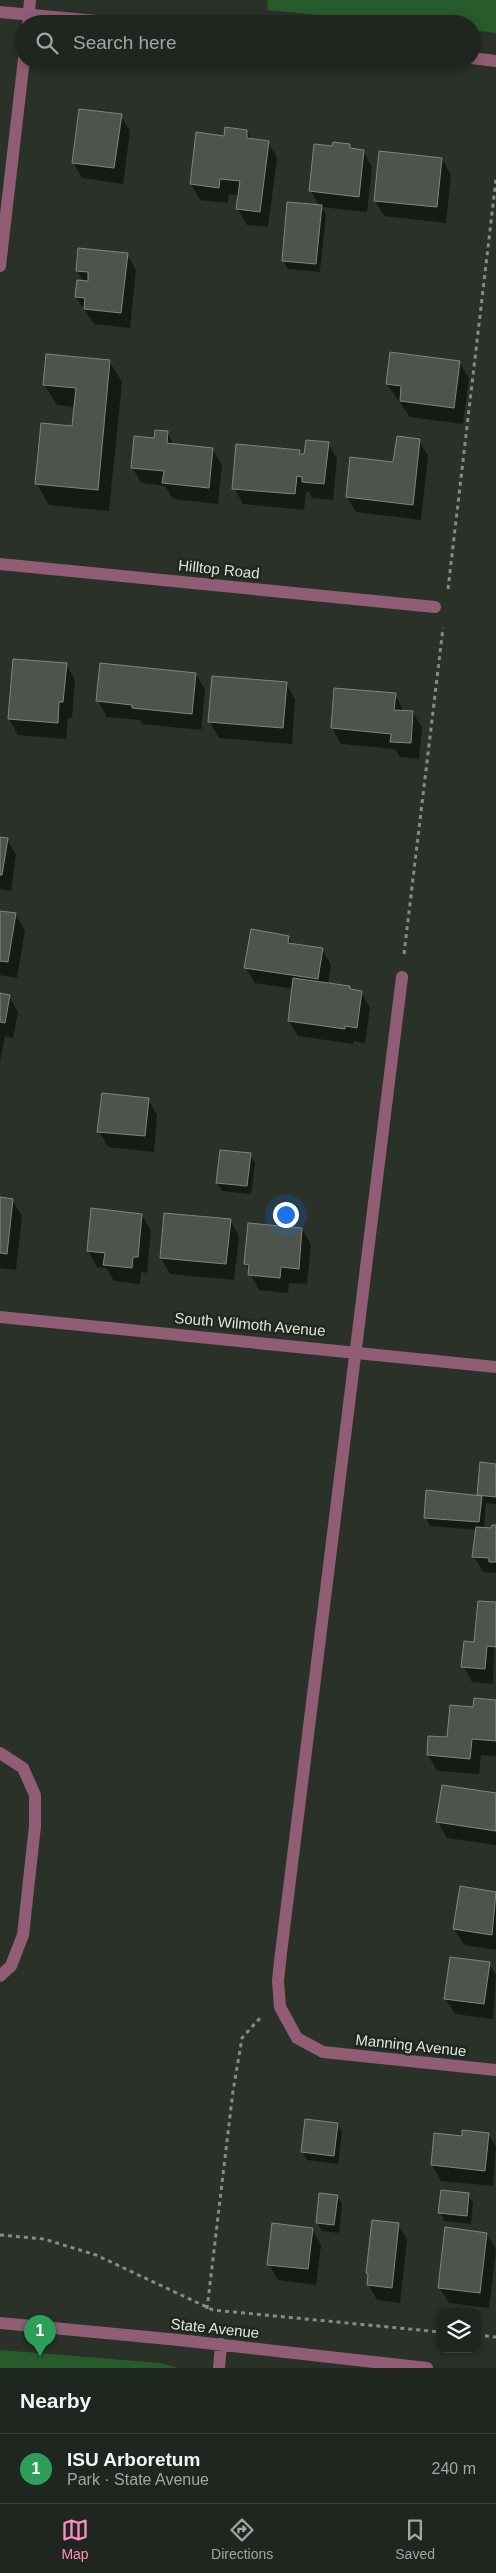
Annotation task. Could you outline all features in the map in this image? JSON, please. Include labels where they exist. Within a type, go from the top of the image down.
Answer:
[{"type":"street","points":[[28,15],[30,0]]},
{"type":"street","points":[[0,12],[15,16]]},
{"type":"street","points":[[481,59],[496,61]]},
{"type":"street","points":[[0,266],[23,70]]},
{"type":"street","name":"Hilltop Road","points":[[0,564],[435,607]]},
{"type":"street","points":[[280,2007],[278,1981],[281,1953],[402,977]]},
{"type":"street","name":"South Wilmoth Avenue","points":[[0,1317],[355,1351],[496,1367]]},
{"type":"street","points":[[0,1754],[23,1768],[36,1795],[35,1826],[23,1935],[11,1966],[0,1976]]},
{"type":"street","name":"Manning Avenue","points":[[280,2007],[297,2038],[323,2052],[496,2070]]},
{"type":"street","name":"State Avenue","points":[[0,2323],[221,2344],[426,2368]]},
{"type":"street","points":[[219,2368],[221,2344]]},
{"type":"path","points":[[447,594],[496,179]]},
{"type":"path","points":[[402,977],[444,621]]},
{"type":"path","points":[[207,2309],[233,2091],[242,2038],[263,2015],[280,2007]]},
{"type":"path","points":[[0,2235],[44,2239],[96,2255],[184,2295],[207,2309],[436,2332]]},
{"type":"path","points":[[481,2335],[496,2337]]},
{"type":"green space","points":[[268,0],[496,0],[496,33],[481,31],[481,15],[317,15],[267,10]]},
{"type":"green space","points":[[0,2350],[160,2363],[178,2368],[0,2368]]},
{"type":"building","points":[[79,109],[122,114],[114,168],[72,163]]},
{"type":"building","points":[[225,127],[247,130],[247,138],[269,141],[260,212],[236,209],[240,181],[220,179],[219,188],[190,184],[196,132],[224,136]]},
{"type":"building","points":[[333,142],[350,144],[350,148],[364,150],[359,197],[309,191],[314,144],[332,146]]},
{"type":"building","points":[[379,151],[442,158],[437,207],[374,201]]},
{"type":"building","points":[[287,202],[322,205],[316,264],[282,261]]},
{"type":"building","points":[[78,248],[128,253],[121,313],[84,309],[85,298],[75,297],[77,280],[88,281],[88,272],[76,271]]},
{"type":"building","points":[[390,352],[460,361],[454,408],[400,401],[401,386],[386,384]]},
{"type":"building","points":[[46,354],[110,360],[98,490],[35,484],[41,423],[72,426],[76,388],[43,385]]},
{"type":"building","points":[[155,430],[168,431],[167,443],[213,448],[209,488],[162,483],[164,471],[131,468],[134,436],[154,438]]},
{"type":"building","points":[[397,436],[420,439],[413,505],[346,497],[350,457],[393,462]]},
{"type":"building","points":[[306,440],[329,442],[324,484],[302,482],[302,477],[297,476],[295,494],[232,489],[236,444],[300,450],[299,454],[304,454]]},
{"type":"building","points":[[13,659],[67,663],[63,702],[59,702],[58,723],[8,719]]},
{"type":"building","points":[[100,663],[196,673],[192,714],[132,708],[132,705],[96,701]]},
{"type":"building","points":[[212,676],[287,682],[283,728],[208,722]]},
{"type":"building","points":[[334,688],[396,693],[394,710],[413,711],[411,743],[390,742],[391,734],[331,728]]},
{"type":"building","points":[[0,837],[8,838],[2,875],[0,875]]},
{"type":"building","points":[[0,911],[16,913],[8,962],[0,961]]},
{"type":"building","points":[[251,929],[289,936],[288,943],[323,948],[318,979],[244,968]]},
{"type":"building","points":[[293,978],[350,986],[350,989],[362,991],[357,1028],[345,1026],[345,1029],[288,1021]]},
{"type":"building","points":[[0,993],[10,995],[5,1023],[0,1022]]},
{"type":"building","points":[[102,1093],[149,1098],[145,1136],[97,1132]]},
{"type":"building","points":[[220,1150],[251,1153],[247,1186],[216,1183]]},
{"type":"building","points":[[0,1197],[13,1199],[7,1254],[0,1253]]},
{"type":"building","points":[[91,1208],[142,1214],[138,1257],[133,1257],[132,1268],[103,1265],[105,1253],[87,1251]]},
{"type":"building","points":[[164,1213],[231,1219],[226,1264],[160,1258]]},
{"type":"building","points":[[248,1223],[302,1228],[299,1269],[281,1267],[280,1278],[248,1275],[249,1265],[244,1264]]},
{"type":"building","points":[[480,1462],[496,1464],[496,1497],[477,1495]]},
{"type":"building","points":[[426,1490],[482,1496],[479,1522],[424,1518]]},
{"type":"building","points":[[492,1525],[496,1525],[496,1562],[489,1562],[489,1558],[472,1557],[476,1527],[491,1528]]},
{"type":"building","points":[[478,1601],[496,1602],[496,1647],[487,1646],[485,1669],[461,1667],[464,1641],[474,1642]]},
{"type":"building","points":[[474,1698],[496,1700],[496,1741],[472,1739],[470,1759],[427,1755],[428,1736],[447,1737],[450,1705],[473,1707]]},
{"type":"building","points":[[442,1785],[496,1793],[496,1831],[436,1822]]},
{"type":"building","points":[[460,1886],[496,1892],[492,1935],[453,1929]]},
{"type":"building","points":[[450,1957],[490,1962],[484,2004],[444,1999]]},
{"type":"building","points":[[305,2119],[338,2123],[334,2156],[301,2152]]},
{"type":"building","points":[[462,2130],[489,2133],[485,2171],[431,2165],[434,2133],[462,2136]]},
{"type":"building","points":[[441,2190],[469,2193],[467,2216],[438,2213]]},
{"type":"building","points":[[319,2193],[338,2195],[334,2225],[316,2223]]},
{"type":"building","points":[[372,2220],[399,2223],[392,2288],[367,2285],[368,2274],[366,2273]]},
{"type":"building","points":[[272,2223],[313,2228],[308,2269],[267,2265]]},
{"type":"building","points":[[445,2227],[487,2233],[480,2293],[438,2288]]},
{"type":"place","name":"ISU Arboretum","points":[[40,2356]]}]
